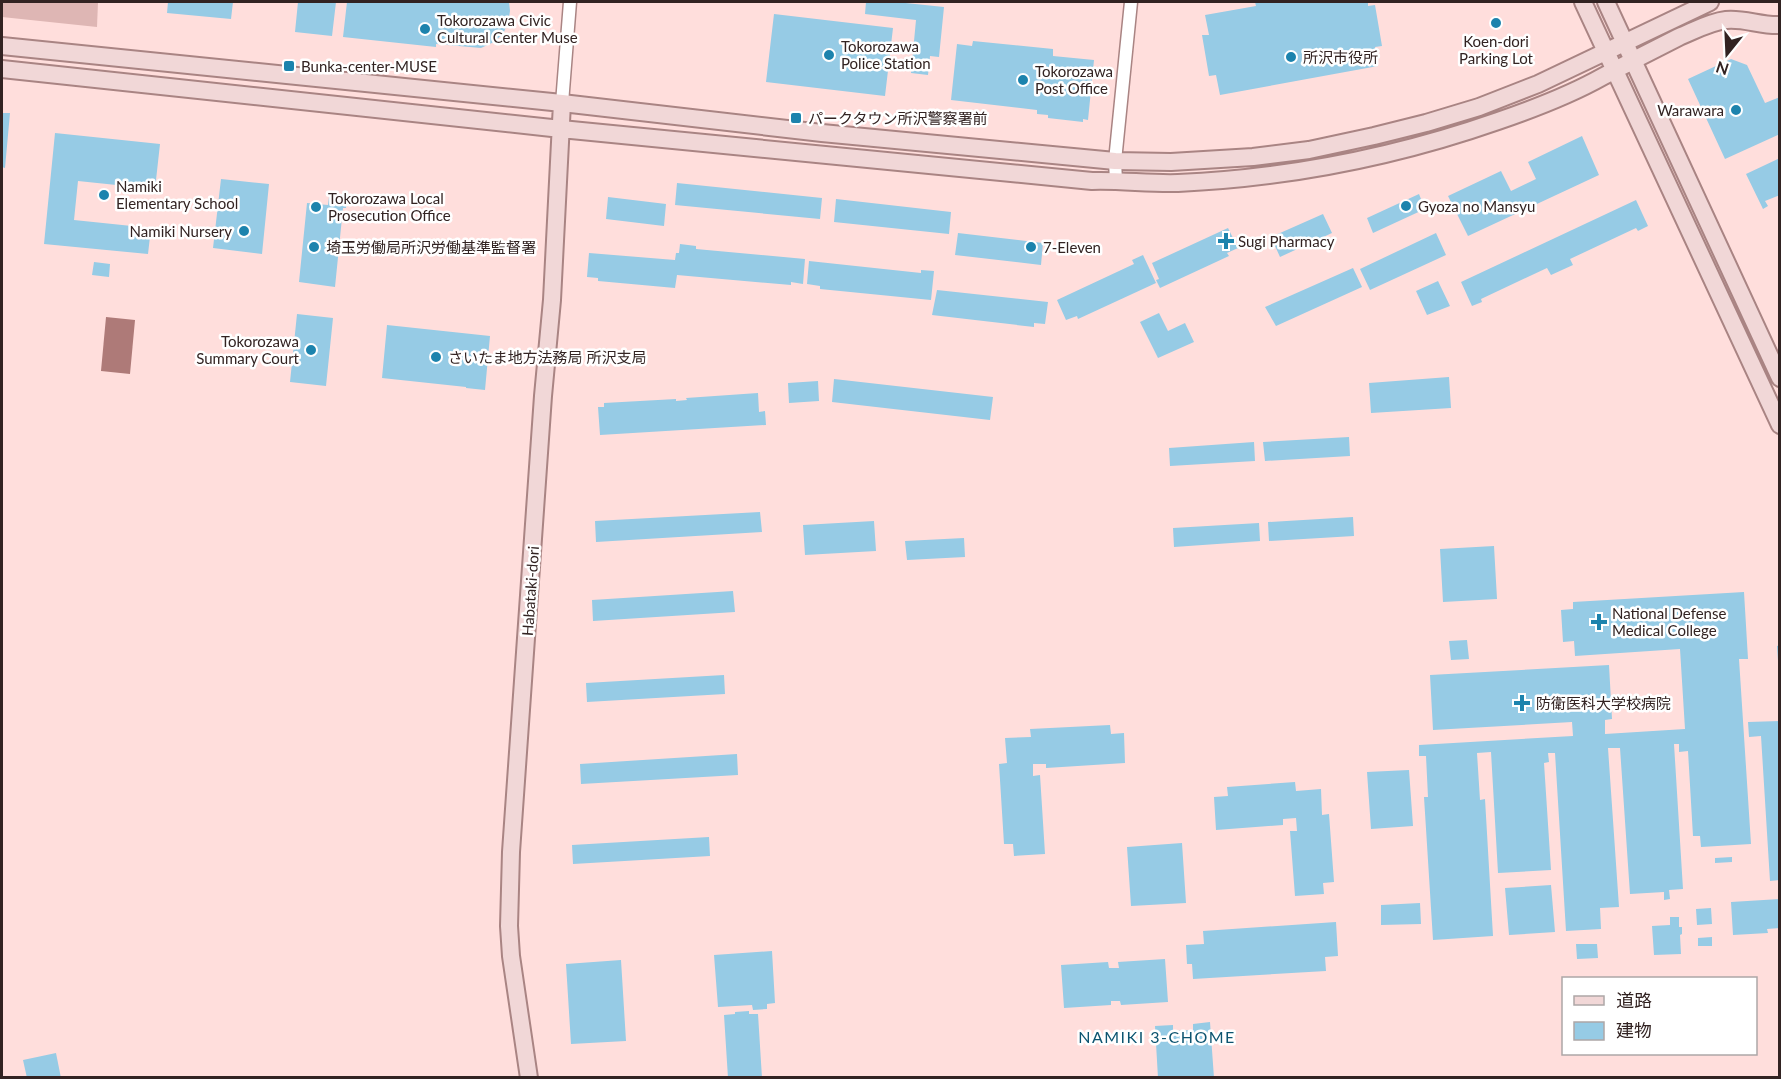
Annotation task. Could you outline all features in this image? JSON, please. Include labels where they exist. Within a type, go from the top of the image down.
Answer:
[{"type":"street","points":[[562,103],[570,2]]},
{"type":"street","points":[[1116,181],[1115,161],[1131,2]]},
{"type":"street","points":[[1583,2],[1779,425]]},
{"type":"street","points":[[1606,2],[1779,378]]},
{"type":"street","points":[[2,45],[562,103],[822,133],[1115,161],[1171,162],[1244,158],[1309,150],[1426,123],[1511,96],[1710,2]]},
{"type":"street","points":[[2,69],[561,129],[1092,181],[1160,183],[1235,179],[1295,172],[1368,159],[1499,121],[1559,97],[1713,22],[1739,20],[1759,25],[1779,25]]},
{"type":"street","name":"Habataki-dori","points":[[529,1077],[511,956],[509,926],[511,852],[543,396],[552,300],[562,103]]},
{"type":"shaded area","points":[[2,2],[98,2],[97,27],[2,17]]},
{"type":"shaded area","points":[[106,317],[135,320],[130,374],[101,371]]},
{"type":"building","points":[[168,2],[233,2],[231,19],[167,13]]},
{"type":"building","points":[[298,2],[336,2],[332,36],[295,32]]},
{"type":"building","name":"Tokorozawa Civic Cultural Center Muse","points":[[347,2],[509,2],[510,11],[503,34],[494,42],[481,48],[436,44],[436,47],[343,37]]},
{"type":"building","points":[[866,2],[896,2],[944,7],[939,57],[930,56],[928,75],[911,73],[916,20],[865,14]]},
{"type":"building","name":"所沢市役所","points":[[1255,2],[1368,2],[1368,6],[1375,5],[1382,46],[1375,47],[1378,66],[1220,95],[1216,75],[1209,76],[1202,35],[1209,35],[1205,15],[1256,6]]},
{"type":"building","name":"Tokorozawa Police Station","points":[[774,14],[893,28],[885,96],[766,82]]},
{"type":"building","name":"Tokorozawa Post Office","points":[[973,41],[1053,49],[1053,56],[1094,60],[1088,120],[1083,119],[1083,122],[1048,118],[1048,115],[1037,114],[1037,110],[951,100],[957,44],[972,46]]},
{"type":"building","points":[[1731,59],[1747,65],[1765,103],[1780,97],[1780,134],[1725,159],[1688,79]]},
{"type":"building","points":[[2,113],[10,113],[5,168],[2,167]]},
{"type":"building","points":[[55,133],[160,144],[155,189],[78,181],[74,220],[151,228],[148,254],[44,244]]},
{"type":"building","points":[[1582,136],[1599,175],[1468,236],[1448,196],[1501,171],[1511,191],[1536,179],[1528,162]]},
{"type":"building","points":[[1780,158],[1780,195],[1765,201],[1768,206],[1763,209],[1746,174]]},
{"type":"building","points":[[221,179],[269,184],[262,254],[213,248]]},
{"type":"building","points":[[677,183],[822,198],[820,219],[675,205]]},
{"type":"building","points":[[1419,194],[1425,209],[1373,233],[1367,218]]},
{"type":"building","points":[[329,197],[347,200],[346,208],[343,208],[335,287],[299,282],[307,203],[328,205]]},
{"type":"building","points":[[608,197],[666,204],[664,226],[606,219]]},
{"type":"building","points":[[836,199],[951,212],[949,234],[834,222]]},
{"type":"building","points":[[1636,200],[1648,226],[1638,231],[1636,228],[1570,259],[1573,265],[1551,275],[1547,268],[1481,299],[1482,302],[1472,306],[1461,282]]},
{"type":"building","points":[[1323,214],[1332,233],[1280,257],[1271,237]]},
{"type":"building","points":[[1228,228],[1238,248],[1227,253],[1229,256],[1160,288],[1152,263]]},
{"type":"building","points":[[958,233],[1043,243],[1041,265],[955,255]]},
{"type":"building","points":[[1436,233],[1446,255],[1370,290],[1360,269]]},
{"type":"building","points":[[680,244],[696,246],[696,249],[805,259],[803,284],[791,282],[791,285],[677,275],[675,288],[598,281],[598,278],[587,277],[589,253],[675,260]]},
{"type":"building","points":[[1143,255],[1156,283],[1078,319],[1077,316],[1066,320],[1057,300],[1134,264],[1132,260]]},
{"type":"building","points":[[809,261],[921,273],[921,270],[934,271],[931,300],[820,289],[820,286],[807,284]]},
{"type":"building","points":[[94,262],[110,264],[109,277],[92,275]]},
{"type":"building","points":[[1353,268],[1362,287],[1276,326],[1265,307]]},
{"type":"building","points":[[1438,281],[1450,306],[1427,315],[1416,291]]},
{"type":"building","points":[[937,290],[1048,302],[1045,324],[1034,323],[1034,327],[932,315]]},
{"type":"building","points":[[1159,313],[1168,331],[1185,323],[1194,342],[1158,358],[1140,322]]},
{"type":"building","name":"Tokorozawa Summary Court","points":[[297,314],[333,318],[326,386],[290,382]]},
{"type":"building","name":"さいたま地方法務局 所沢支局","points":[[387,325],[490,336],[485,390],[382,378]]},
{"type":"building","points":[[1449,377],[1451,408],[1371,413],[1369,383]]},
{"type":"building","points":[[834,379],[993,397],[990,420],[832,402]]},
{"type":"building","points":[[818,381],[819,401],[789,403],[788,383]]},
{"type":"building","points":[[758,393],[759,412],[765,411],[766,425],[600,435],[598,407],[604,407],[604,403],[676,399],[676,401],[687,400],[686,398]]},
{"type":"building","points":[[1349,437],[1350,456],[1265,461],[1263,442]]},
{"type":"building","points":[[1254,442],[1255,461],[1170,466],[1169,448]]},
{"type":"building","points":[[760,512],[762,532],[596,542],[595,521]]},
{"type":"building","points":[[1353,517],[1354,536],[1269,541],[1268,522]]},
{"type":"building","points":[[874,521],[876,551],[805,555],[803,525]]},
{"type":"building","points":[[1259,523],[1260,541],[1174,547],[1173,528]]},
{"type":"building","points":[[964,538],[965,557],[907,560],[905,541]]},
{"type":"building","points":[[1494,546],[1497,599],[1443,602],[1440,549]]},
{"type":"building","points":[[733,591],[735,612],[593,621],[592,600]]},
{"type":"building","points":[[1744,592],[1748,659],[1739,659],[1751,844],[1701,847],[1700,836],[1693,836],[1688,751],[1679,752],[1679,744],[1674,744],[1683,889],[1669,890],[1670,899],[1664,900],[1664,892],[1630,894],[1620,748],[1608,748],[1619,907],[1600,908],[1601,929],[1566,931],[1555,753],[1548,753],[1549,762],[1544,763],[1551,870],[1498,873],[1491,752],[1477,753],[1480,800],[1485,799],[1493,936],[1433,940],[1424,797],[1428,797],[1426,756],[1419,756],[1419,745],[1573,736],[1572,722],[1433,730],[1430,675],[1609,665],[1612,719],[1605,720],[1605,734],[1685,729],[1680,649],[1575,656],[1574,641],[1563,642],[1561,610],[1573,609],[1573,602]]},
{"type":"building","points":[[1467,640],[1469,659],[1451,660],[1449,641]]},
{"type":"building","points":[[1780,645],[1780,661],[1778,661],[1777,646]]},
{"type":"building","points":[[724,675],[725,694],[587,702],[586,683]]},
{"type":"building","points":[[1780,721],[1780,880],[1770,881],[1761,736],[1749,737],[1748,722]]},
{"type":"building","points":[[1110,725],[1111,734],[1124,733],[1125,763],[1046,768],[1046,764],[1033,764],[1033,776],[1040,775],[1045,854],[1014,856],[1013,844],[1004,844],[999,764],[1007,763],[1005,738],[1031,737],[1030,729]]},
{"type":"building","points":[[737,754],[738,775],[581,784],[580,764]]},
{"type":"building","points":[[1409,770],[1413,826],[1371,829],[1367,772]]},
{"type":"building","points":[[1295,782],[1296,791],[1321,789],[1322,815],[1329,814],[1334,882],[1323,883],[1324,894],[1295,896],[1290,831],[1297,831],[1296,818],[1283,819],[1283,825],[1216,830],[1214,797],[1228,796],[1227,787]]},
{"type":"building","points":[[709,837],[710,856],[573,864],[572,845]]},
{"type":"building","points":[[1182,843],[1186,903],[1131,906],[1127,847]]},
{"type":"building","points":[[1732,857],[1732,862],[1715,863],[1715,858]]},
{"type":"building","points":[[1551,885],[1555,932],[1509,935],[1505,888]]},
{"type":"building","points":[[1780,899],[1780,928],[1767,929],[1768,933],[1733,935],[1731,902]]},
{"type":"building","points":[[1420,903],[1421,924],[1381,925],[1381,905]]},
{"type":"building","points":[[1711,908],[1712,924],[1697,925],[1696,909]]},
{"type":"building","points":[[1670,917],[1679,917],[1679,927],[1682,927],[1681,954],[1654,955],[1652,926],[1670,925]]},
{"type":"building","points":[[1336,922],[1338,956],[1325,957],[1326,971],[1193,979],[1192,964],[1187,964],[1186,945],[1204,944],[1203,931]]},
{"type":"building","points":[[1712,937],[1712,946],[1698,946],[1698,938]]},
{"type":"building","points":[[1576,944],[1597,944],[1598,958],[1577,959]]},
{"type":"building","points":[[772,951],[775,1003],[767,1004],[767,1009],[753,1010],[752,1005],[718,1007],[714,955]]},
{"type":"building","points":[[1165,959],[1168,1002],[1121,1005],[1120,1001],[1111,1001],[1111,1005],[1064,1008],[1061,965],[1108,962],[1109,968],[1119,968],[1118,962]]},
{"type":"building","points":[[621,960],[626,1041],[571,1044],[566,964]]},
{"type":"building","points":[[749,1011],[749,1014],[758,1014],[762,1078],[728,1078],[724,1015]]},
{"type":"building","points":[[1210,1022],[1214,1078],[1158,1078],[1155,1026],[1173,1025],[1173,1031],[1193,1030],[1193,1024]]},
{"type":"building","points":[[56,1053],[61,1078],[27,1078],[23,1060]]},
{"type":"place","name":"Koen-dori Parking Lot","points":[[1496,23]]},
{"type":"place","name":"Tokorozawa Civic Cultural Center Muse","points":[[425,29]]},
{"type":"place","name":"Tokorozawa Police Station","points":[[829,55]]},
{"type":"place","name":"所沢市役所","points":[[1291,57]]},
{"type":"place","name":"Bunka-center-MUSE","points":[[289,66]]},
{"type":"place","name":"Tokorozawa Post Office","points":[[1023,80]]},
{"type":"place","name":"Warawara","points":[[1736,110]]},
{"type":"place","name":"パークタウン所沢警察署前","points":[[796,118]]},
{"type":"place","name":"Namiki Elementary School","points":[[104,195]]},
{"type":"place","name":"Gyoza no Mansyu","points":[[1406,206]]},
{"type":"place","name":"Tokorozawa Local Prosecution Office","points":[[316,207]]},
{"type":"place","name":"Namiki Nursery","points":[[244,231]]},
{"type":"place","name":"Sugi Pharmacy","points":[[1226,241]]},
{"type":"place","name":"埼玉労働局所沢労働基準監督署","points":[[314,247]]},
{"type":"place","name":"7-Eleven","points":[[1031,247]]},
{"type":"place","name":"Tokorozawa Summary Court","points":[[311,350]]},
{"type":"place","name":"さいたま地方法務局 所沢支局","points":[[436,357]]},
{"type":"place","name":"National Defense Medical College","points":[[1599,622]]},
{"type":"place","name":"防衛医科大学校病院","points":[[1522,703]]},
{"type":"district","name":"NAMIKI 3-CHOME","points":[[1157,1036]]}]
